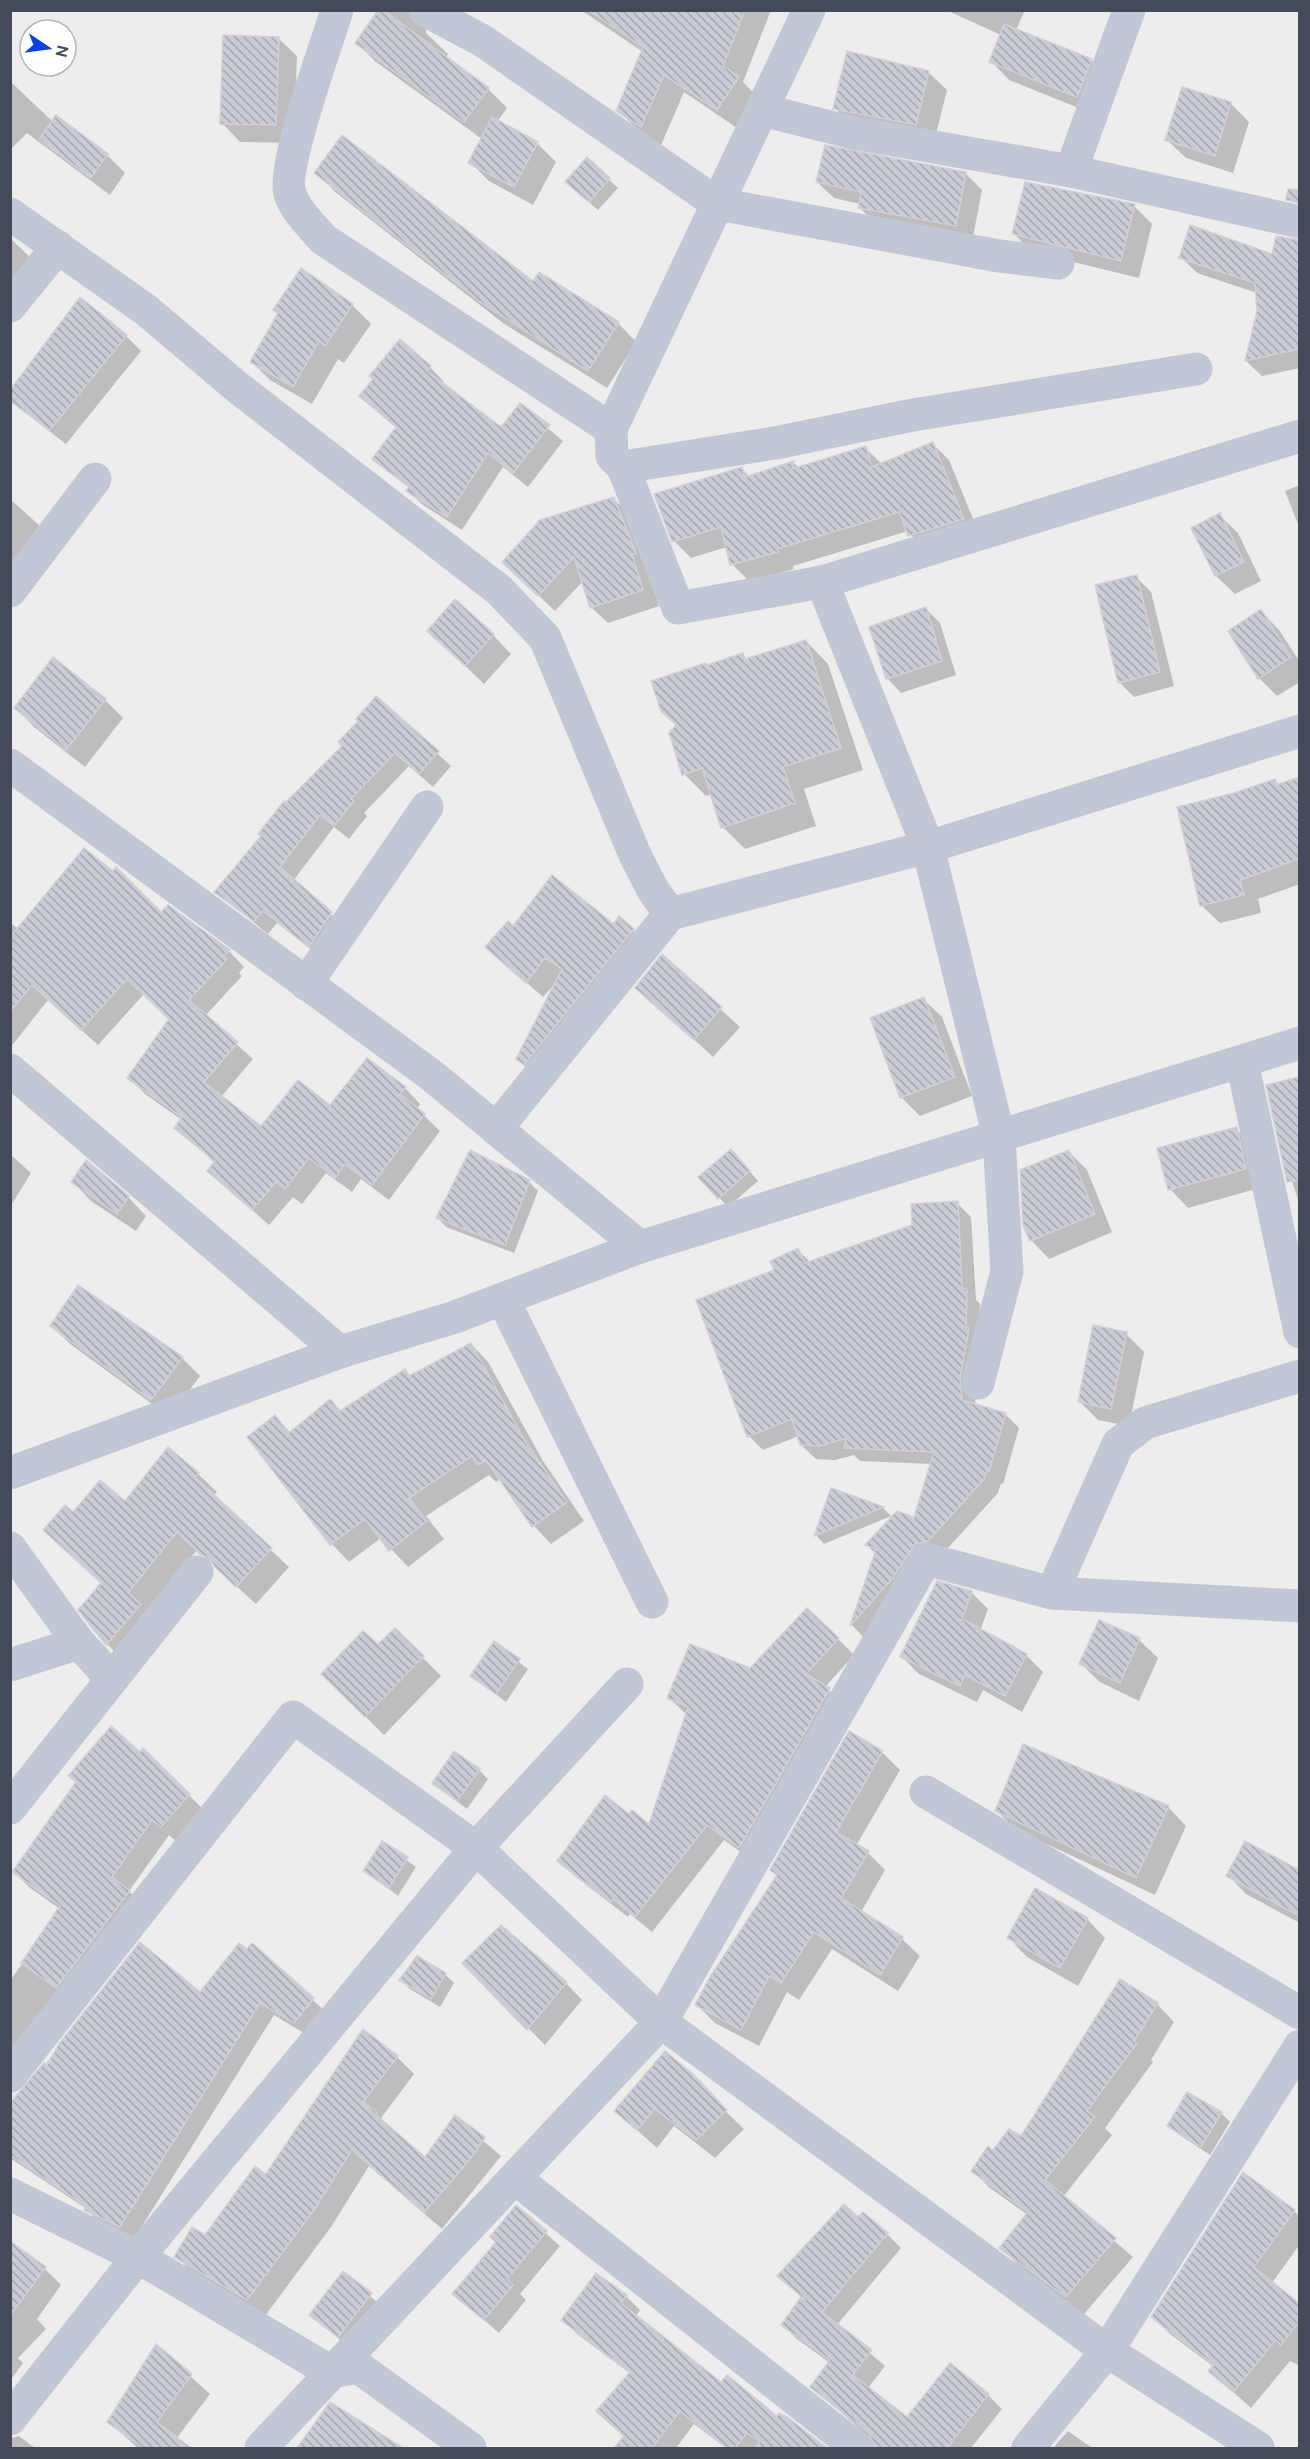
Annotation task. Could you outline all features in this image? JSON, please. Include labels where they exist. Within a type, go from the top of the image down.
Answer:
[{"type":"street","points":[[337,10],[290,165],[290,192],[304,216],[323,239],[611,429]]},
{"type":"street","points":[[425,10],[483,41],[718,204],[999,256],[1058,262]]},
{"type":"street","points":[[809,10],[611,429],[612,456],[623,467],[678,608],[822,582],[1299,436]]},
{"type":"street","points":[[1071,171],[1129,10]]},
{"type":"street","points":[[762,110],[854,133],[1071,171],[1299,222]]},
{"type":"street","points":[[10,214],[146,310],[237,387],[499,590],[545,638],[635,855],[653,890],[670,914]]},
{"type":"street","points":[[10,306],[58,247]]},
{"type":"street","points":[[623,467],[775,442],[914,415],[1196,369]]},
{"type":"street","points":[[10,591],[95,479]]},
{"type":"street","points":[[822,582],[928,847],[999,1137],[1007,1271],[978,1383]]},
{"type":"street","points":[[496,1129],[670,914],[928,847],[1299,731]]},
{"type":"street","points":[[10,765],[431,1075],[640,1247]]},
{"type":"street","points":[[306,984],[427,807]]},
{"type":"street","points":[[14,1468],[340,1352],[455,1317],[640,1247],[1299,1043]]},
{"type":"street","points":[[1242,1062],[1299,1332]]},
{"type":"street","points":[[10,1070],[340,1352]]},
{"type":"street","points":[[503,1299],[652,1602]]},
{"type":"street","points":[[1052,1593],[1118,1444],[1145,1423],[1299,1376]]},
{"type":"street","points":[[10,1548],[79,1643],[112,1679]]},
{"type":"street","points":[[261,2448],[516,2180],[662,2022],[926,1559],[1052,1593],[1299,1606]]},
{"type":"street","points":[[10,1808],[197,1572]]},
{"type":"street","points":[[10,1665],[79,1643]]},
{"type":"street","points":[[10,2419],[138,2257],[476,1848],[627,1684]]},
{"type":"street","points":[[10,2076],[293,1717],[476,1848],[662,2022],[1107,2351],[1258,2448]]},
{"type":"street","points":[[926,1792],[1299,2013]]},
{"type":"street","points":[[1028,2448],[1107,2351],[1299,2046]]},
{"type":"street","points":[[516,2180],[857,2448]]},
{"type":"street","points":[[10,2194],[138,2257],[331,2372],[358,2367],[470,2448]]},
{"type":"building","points":[[378,10],[383,10],[489,88],[464,122],[355,43]]},
{"type":"building","points":[[588,10],[745,10],[723,66],[739,77],[717,110],[664,75],[641,127],[616,111],[643,47]]},
{"type":"building","points":[[1004,24],[1092,59],[1077,97],[989,62]]},
{"type":"building","points":[[223,35],[279,37],[276,125],[220,124]]},
{"type":"building","points":[[847,51],[929,71],[916,125],[833,109]]},
{"type":"building","points":[[1182,87],[1231,102],[1215,156],[1165,140]]},
{"type":"building","points":[[56,115],[108,154],[91,178],[39,139]]},
{"type":"building","points":[[492,117],[538,142],[514,187],[468,163]]},
{"type":"building","points":[[342,135],[533,281],[539,272],[619,322],[588,371],[483,304],[314,173]]},
{"type":"building","points":[[825,145],[966,172],[956,226],[858,208],[861,192],[816,182]]},
{"type":"building","points":[[587,157],[610,178],[589,202],[565,182]]},
{"type":"building","points":[[1025,182],[1135,204],[1121,261],[1012,234]]},
{"type":"building","points":[[1288,189],[1299,190],[1299,203],[1286,200]]},
{"type":"building","points":[[1190,225],[1272,254],[1276,236],[1299,240],[1299,349],[1245,361],[1257,311],[1255,283],[1179,258]]},
{"type":"building","points":[[301,268],[353,304],[325,346],[319,341],[293,387],[250,362],[278,313],[273,310]]},
{"type":"building","points":[[80,297],[127,335],[50,430],[10,401],[10,390]]},
{"type":"building","points":[[400,339],[431,366],[427,371],[501,427],[520,403],[550,425],[513,473],[488,453],[447,517],[406,491],[409,487],[372,459],[396,427],[359,396],[373,379],[369,376]]},
{"type":"building","points":[[933,442],[964,519],[908,536],[899,512],[777,549],[778,552],[730,565],[721,527],[672,542],[654,494],[742,467],[745,477],[794,461],[792,469],[866,446],[872,467]]},
{"type":"building","points":[[614,497],[636,553],[632,554],[643,590],[590,608],[574,557],[538,596],[502,562],[540,520]]},
{"type":"building","points":[[1220,513],[1244,562],[1215,576],[1191,528]]},
{"type":"building","points":[[1137,575],[1160,672],[1118,683],[1095,585]]},
{"type":"building","points":[[455,599],[494,634],[465,666],[427,631]]},
{"type":"building","points":[[926,607],[942,661],[886,679],[869,627]]},
{"type":"building","points":[[1261,609],[1291,657],[1258,679],[1228,631]]},
{"type":"building","points":[[806,640],[841,748],[783,767],[795,803],[721,828],[702,768],[682,775],[669,733],[676,725],[661,711],[651,681],[743,653],[745,659]]},
{"type":"building","points":[[53,657],[106,699],[66,750],[14,708]]},
{"type":"building","points":[[376,696],[439,751],[419,774],[395,753],[351,799],[354,801],[334,826],[320,815],[280,867],[332,912],[309,947],[263,911],[254,921],[214,892],[261,836],[258,834],[284,801],[286,802],[342,746],[338,742],[358,721],[356,719]]},
{"type":"building","points":[[1299,777],[1299,859],[1240,880],[1244,895],[1200,906],[1177,807],[1234,793],[1275,779],[1277,785]]},
{"type":"building","points":[[84,848],[113,871],[116,867],[161,912],[168,905],[230,950],[224,956],[227,959],[189,1000],[238,1042],[204,1082],[261,1126],[298,1080],[330,1105],[367,1058],[406,1087],[400,1094],[425,1114],[372,1185],[345,1164],[335,1178],[309,1158],[285,1189],[276,1182],[252,1210],[207,1171],[215,1161],[174,1128],[182,1117],[127,1078],[169,1019],[127,979],[81,1030],[32,985],[10,1012],[10,937]]},
{"type":"building","points":[[552,875],[614,924],[619,916],[634,929],[524,1065],[516,1059],[562,969],[545,958],[526,983],[485,947],[508,921],[513,926]]},
{"type":"building","points":[[662,954],[722,1007],[694,1040],[635,988]]},
{"type":"building","points":[[924,997],[955,1077],[900,1098],[870,1018]]},
{"type":"building","points":[[1299,1077],[1299,1180],[1287,1182],[1266,1085]]},
{"type":"building","points":[[1237,1127],[1246,1169],[1168,1190],[1157,1148]]},
{"type":"building","points":[[731,1149],[750,1171],[718,1199],[698,1177]]},
{"type":"building","points":[[470,1150],[530,1180],[505,1245],[436,1218]]},
{"type":"building","points":[[1069,1150],[1095,1214],[1030,1241],[1023,1225],[1020,1170]]},
{"type":"building","points":[[86,1160],[129,1196],[117,1214],[71,1182]]},
{"type":"building","points":[[958,1201],[962,1288],[967,1289],[966,1327],[969,1328],[960,1379],[962,1400],[1006,1413],[989,1471],[987,1470],[984,1479],[928,1541],[915,1544],[893,1578],[850,1626],[876,1549],[865,1545],[897,1511],[914,1517],[934,1452],[844,1448],[847,1438],[820,1446],[800,1445],[792,1419],[747,1437],[696,1300],[774,1270],[770,1261],[798,1248],[805,1263],[912,1225],[911,1204]]},
{"type":"building","points":[[78,1285],[183,1357],[151,1400],[50,1326]]},
{"type":"building","points":[[1093,1325],[1127,1332],[1111,1409],[1078,1402]]},
{"type":"building","points":[[471,1343],[525,1441],[567,1502],[532,1527],[486,1460],[477,1465],[472,1456],[409,1498],[427,1521],[389,1551],[365,1519],[330,1545],[247,1437],[275,1415],[289,1433],[330,1399],[340,1411],[405,1369],[409,1376]]},
{"type":"building","points":[[168,1447],[199,1473],[195,1477],[272,1548],[236,1587],[209,1558],[200,1554],[177,1532],[128,1593],[141,1604],[106,1645],[78,1610],[101,1583],[43,1530],[65,1505],[73,1512],[100,1480],[125,1501]]},
{"type":"building","points":[[831,1488],[884,1507],[814,1536]]},
{"type":"building","points":[[937,1581],[972,1591],[962,1619],[1027,1654],[1005,1696],[965,1675],[960,1686],[900,1657]]},
{"type":"building","points":[[807,1608],[839,1638],[806,1674],[830,1688],[739,1848],[707,1825],[635,1917],[613,1899],[611,1902],[557,1861],[605,1795],[629,1814],[632,1810],[649,1824],[688,1707],[667,1698],[690,1644],[750,1668]]},
{"type":"building","points":[[1099,1620],[1140,1638],[1120,1683],[1079,1664]]},
{"type":"building","points":[[395,1628],[424,1656],[365,1717],[321,1674],[363,1631],[378,1644]]},
{"type":"building","points":[[494,1641],[520,1659],[496,1694],[470,1676]]},
{"type":"building","points":[[111,1726],[140,1752],[143,1748],[190,1794],[161,1827],[152,1820],[112,1877],[130,1891],[56,1988],[21,1963],[60,1906],[12,1872],[76,1782],[68,1776]]},
{"type":"building","points":[[849,1731],[883,1751],[836,1832],[869,1851],[841,1898],[903,1937],[880,1975],[814,1932],[781,1983],[769,1976],[741,2030],[695,2005],[710,1977],[777,1875],[770,1870]]},
{"type":"building","points":[[1023,1744],[1169,1806],[1136,1878],[995,1811]]},
{"type":"building","points":[[454,1751],[480,1769],[457,1801],[432,1783]]},
{"type":"building","points":[[382,1841],[408,1857],[389,1888],[363,1871]]},
{"type":"building","points":[[1245,1841],[1299,1870],[1299,1916],[1226,1876]]},
{"type":"building","points":[[1035,1888],[1088,1918],[1060,1968],[1007,1938]]},
{"type":"building","points":[[501,1925],[567,1982],[527,2030],[462,1963]]},
{"type":"building","points":[[140,1942],[200,1992],[239,1943],[247,1949],[252,1943],[314,1998],[294,2023],[260,2003],[120,2227],[84,2210],[87,2207],[10,2155],[10,2103],[44,2063],[47,2065],[59,2044]]},
{"type":"building","points":[[417,1956],[446,1973],[431,1999],[399,1980]]},
{"type":"building","points":[[1120,1979],[1158,2003],[1134,2041],[1137,2043],[1087,2111],[1095,2117],[1045,2180],[1116,2238],[1066,2297],[999,2248],[1028,2212],[971,2171],[988,2146],[993,2150],[1009,2129],[1021,2136]]},
{"type":"building","points":[[363,2029],[398,2056],[363,2102],[377,2112],[375,2114],[425,2157],[455,2115],[485,2137],[471,2158],[424,2213],[352,2150],[314,2210],[247,2300],[174,2257],[192,2227],[205,2235],[255,2166],[266,2174]]},
{"type":"building","points":[[665,2051],[695,2076],[727,2110],[696,2140],[655,2109],[637,2130],[614,2111]]},
{"type":"building","points":[[1187,2092],[1222,2112],[1201,2147],[1167,2126]]},
{"type":"building","points":[[1243,2172],[1295,2210],[1254,2267],[1299,2303],[1299,2322],[1281,2345],[1276,2340],[1233,2392],[1208,2371],[1214,2365],[1151,2317]]},
{"type":"building","points":[[844,2204],[858,2217],[863,2212],[888,2233],[822,2312],[872,2350],[853,2375],[907,2417],[950,2363],[989,2394],[947,2448],[875,2448],[869,2433],[810,2387],[830,2360],[781,2325],[801,2297],[806,2300],[777,2276]]},
{"type":"building","points":[[516,2205],[547,2231],[507,2279],[513,2285],[484,2320],[452,2294],[496,2242],[490,2237]]},
{"type":"building","points":[[10,2241],[46,2267],[10,2316]]},
{"type":"building","points":[[343,2271],[372,2293],[338,2337],[309,2315]]},
{"type":"building","points":[[596,2273],[627,2295],[621,2303],[721,2382],[727,2375],[777,2416],[779,2413],[787,2417],[827,2448],[755,2448],[760,2441],[747,2433],[735,2448],[727,2448],[680,2411],[652,2448],[614,2448],[624,2436],[596,2411],[630,2372],[561,2320]]},
{"type":"building","points":[[156,2344],[192,2374],[157,2422],[191,2448],[143,2448],[107,2422]]},
{"type":"building","points":[[330,2402],[403,2448],[297,2448]]}]
